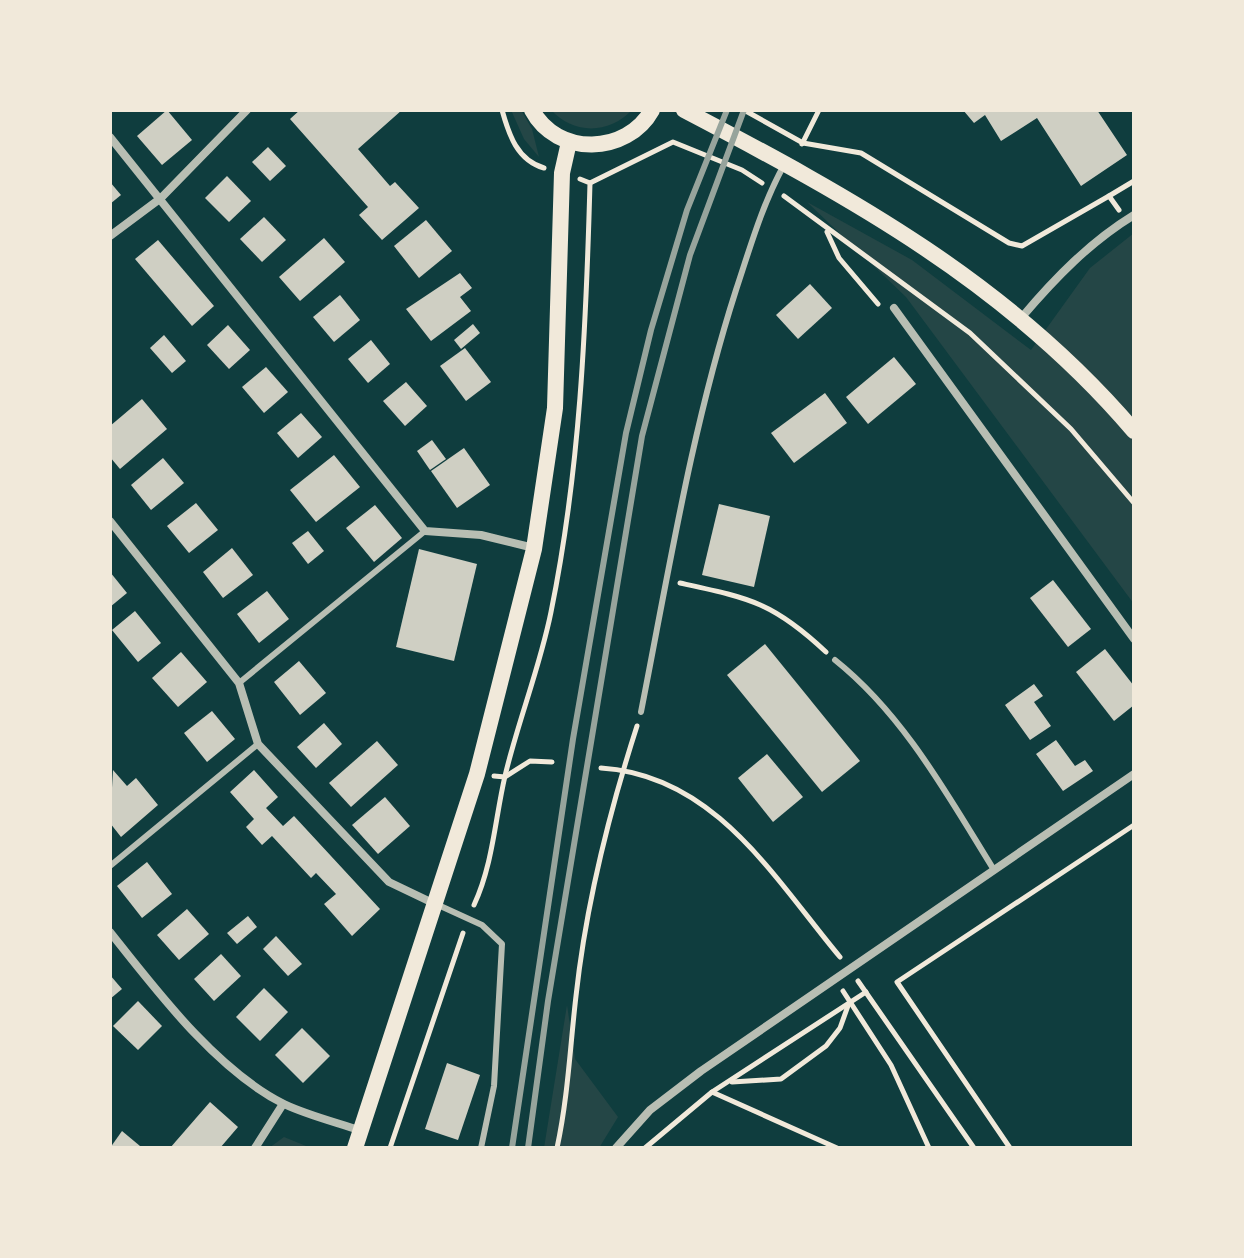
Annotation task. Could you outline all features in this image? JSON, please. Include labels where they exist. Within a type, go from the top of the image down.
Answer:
[{"type":"main road","points":[[532,110],[551,132],[569,142],[596,145],[623,139],[639,128],[652,110]]},
{"type":"main road","points":[[684,110],[785,162],[917,240],[1022,317],[1134,431]]},
{"type":"main road","points":[[355,1148],[477,774],[534,549],[555,408],[562,173],[569,142]]},
{"type":"street","points":[[110,236],[161,198],[247,110]]},
{"type":"street","points":[[110,137],[425,531],[481,535],[534,549]]},
{"type":"street","points":[[1022,317],[1055,278],[1130,217]]},
{"type":"street","points":[[894,308],[1134,639]]},
{"type":"street","points":[[110,521],[239,683],[258,744],[389,882],[436,904]]},
{"type":"street","points":[[616,1148],[650,1110],[681,1087],[1134,774]]},
{"type":"street","points":[[110,932],[159,994],[220,1058],[283,1104],[359,1130]]},
{"type":"street","points":[[255,1148],[283,1104]]},
{"type":"lane","points":[[641,712],[717,355],[771,189],[785,162]]},
{"type":"lane","points":[[239,683],[425,531]]},
{"type":"lane","points":[[835,660],[861,681],[905,733],[994,870]]},
{"type":"lane","points":[[110,866],[258,744]]},
{"type":"lane","points":[[436,904],[493,932],[502,944],[494,1086],[481,1148]]},
{"type":"path","points":[[744,110],[803,143],[861,153],[1009,243],[1022,246],[1134,181]]},
{"type":"path","points":[[785,162],[803,143],[819,110]]},
{"type":"path","points":[[590,183],[673,142],[742,170],[803,207],[826,231],[917,292],[1015,373],[1071,429],[1134,503]]},
{"type":"path","points":[[1109,196],[1130,217]]},
{"type":"path","points":[[826,231],[839,258],[875,303],[894,308]]},
{"type":"path","points":[[667,581],[749,598],[800,627],[835,660]]},
{"type":"path","points":[[557,1148],[566,1108],[576,996],[595,880],[641,712]]},
{"type":"path","points":[[477,774],[505,777],[530,761],[552,762]]},
{"type":"path","points":[[601,768],[623,770],[688,792],[735,830],[851,970],[974,1148]]},
{"type":"path","points":[[390,1148],[496,835],[505,777]]},
{"type":"path","points":[[1010,1148],[897,982],[1134,825]]},
{"type":"path","points":[[837,980],[891,1065],[929,1148]]},
{"type":"path","points":[[645,1148],[712,1092],[866,992]]},
{"type":"path","points":[[731,1082],[781,1079],[826,1046],[840,1028],[850,1003]]},
{"type":"path","points":[[712,1092],[837,1148]]},
{"type":"shaded area","points":[[511,110],[521,110],[532,129],[539,157],[524,139]]},
{"type":"shaded area","points":[[551,110],[632,110],[613,124],[592,128],[570,124]]},
{"type":"shaded area","points":[[807,202],[912,260],[1031,350],[1090,268],[1134,233],[1134,604],[906,297]]},
{"type":"shaded area","points":[[567,1005],[575,1059],[618,1117],[599,1148],[544,1148]]},
{"type":"shaded area","points":[[284,1137],[311,1148],[269,1148]]},
{"type":"building","points":[[167,110],[192,140],[162,165],[137,136]]},
{"type":"building","points":[[300,110],[402,110],[358,149],[390,186],[395,182],[419,208],[382,240],[359,215],[368,207],[290,119]]},
{"type":"building","points":[[963,110],[1097,110],[1127,155],[1081,186],[1037,118],[1001,141],[985,115],[974,123]]},
{"type":"building","points":[[268,147],[286,166],[270,181],[252,162]]},
{"type":"building","points":[[227,176],[251,201],[229,222],[205,198]]},
{"type":"building","points":[[110,182],[121,195],[110,204]]},
{"type":"building","points":[[264,217],[286,240],[262,262],[240,239]]},
{"type":"building","points":[[426,220],[452,251],[419,278],[394,246]]},
{"type":"building","points":[[324,238],[345,262],[300,301],[279,277]]},
{"type":"building","points":[[158,240],[214,306],[192,326],[135,259]]},
{"type":"building","points":[[460,273],[472,288],[460,297],[471,311],[431,341],[406,309]]},
{"type":"building","points":[[810,284],[832,308],[798,339],[776,315]]},
{"type":"building","points":[[340,295],[360,320],[334,342],[313,317]]},
{"type":"building","points":[[473,324],[480,333],[461,349],[454,340]]},
{"type":"building","points":[[228,325],[250,350],[229,369],[207,345]]},
{"type":"building","points":[[164,335],[186,361],[172,373],[150,348]]},
{"type":"building","points":[[371,340],[390,364],[368,383],[348,359]]},
{"type":"building","points":[[465,348],[491,382],[466,401],[440,366]]},
{"type":"building","points":[[894,357],[916,384],[868,424],[846,397]]},
{"type":"building","points":[[266,367],[288,392],[264,413],[242,387]]},
{"type":"building","points":[[406,382],[427,406],[405,426],[383,401]]},
{"type":"building","points":[[825,393],[847,423],[794,463],[771,433]]},
{"type":"building","points":[[142,399],[167,429],[120,469],[110,457],[110,426]]},
{"type":"building","points":[[301,413],[322,437],[298,458],[277,433]]},
{"type":"building","points":[[432,440],[446,459],[430,470],[417,451]]},
{"type":"building","points":[[464,448],[490,485],[457,508],[431,471]]},
{"type":"building","points":[[334,455],[360,487],[316,522],[290,490]]},
{"type":"building","points":[[163,458],[184,483],[151,510],[131,485]]},
{"type":"building","points":[[196,503],[218,530],[189,553],[167,526]]},
{"type":"building","points":[[719,504],[770,516],[754,587],[702,575]]},
{"type":"building","points":[[375,505],[402,538],[374,562],[346,528]]},
{"type":"building","points":[[308,531],[324,551],[308,564],[292,543]]},
{"type":"building","points":[[232,548],[253,575],[223,598],[203,572]]},
{"type":"building","points":[[419,549],[477,564],[454,661],[396,647]]},
{"type":"building","points":[[110,572],[127,593],[110,607]]},
{"type":"building","points":[[1053,580],[1091,629],[1068,647],[1030,598]]},
{"type":"building","points":[[267,591],[289,619],[259,643],[237,614]]},
{"type":"building","points":[[135,611],[161,643],[138,662],[112,630]]},
{"type":"building","points":[[765,644],[860,761],[822,792],[727,675]]},
{"type":"building","points":[[1105,649],[1134,686],[1134,705],[1114,721],[1076,672]]},
{"type":"building","points":[[181,652],[207,682],[178,707],[152,678]]},
{"type":"building","points":[[299,661],[326,693],[300,715],[274,682]]},
{"type":"building","points":[[1034,684],[1043,696],[1034,702],[1051,726],[1030,740],[1005,705]]},
{"type":"building","points":[[212,711],[235,739],[207,762],[184,733]]},
{"type":"building","points":[[324,723],[342,744],[316,768],[297,747]]},
{"type":"building","points":[[1056,740],[1075,766],[1085,760],[1093,771],[1063,791],[1036,754]]},
{"type":"building","points":[[377,741],[398,765],[351,807],[329,783]]},
{"type":"building","points":[[767,754],[803,797],[773,822],[738,778]]},
{"type":"building","points":[[113,770],[127,786],[136,778],[158,805],[121,837],[110,823]]},
{"type":"building","points":[[254,770],[278,797],[266,808],[283,826],[294,816],[380,909],[352,936],[324,904],[336,894],[316,873],[311,878],[272,836],[262,845],[246,827],[254,819],[230,792]]},
{"type":"building","points":[[385,797],[410,826],[378,854],[352,825]]},
{"type":"building","points":[[147,862],[172,894],[142,918],[117,886]]},
{"type":"building","points":[[187,909],[209,934],[179,960],[157,935]]},
{"type":"building","points":[[248,916],[257,927],[237,944],[227,933]]},
{"type":"building","points":[[276,936],[302,964],[288,976],[263,949]]},
{"type":"building","points":[[221,954],[241,976],[214,1001],[194,979]]},
{"type":"building","points":[[110,975],[122,989],[110,999]]},
{"type":"building","points":[[264,988],[288,1012],[260,1041],[236,1017]]},
{"type":"building","points":[[138,1001],[162,1026],[138,1050],[113,1026]]},
{"type":"building","points":[[302,1028],[330,1056],[303,1083],[275,1055]]},
{"type":"building","points":[[447,1063],[480,1075],[458,1140],[425,1129]]},
{"type":"building","points":[[210,1102],[238,1127],[220,1148],[170,1148]]},
{"type":"building","points":[[122,1131],[140,1146],[110,1148]]},
{"type":"railway","points":[[512,1148],[573,739],[626,433],[651,330],[687,210],[727,110]]},
{"type":"railway","points":[[528,1148],[548,1001],[642,436],[690,255],[744,110]]}]
